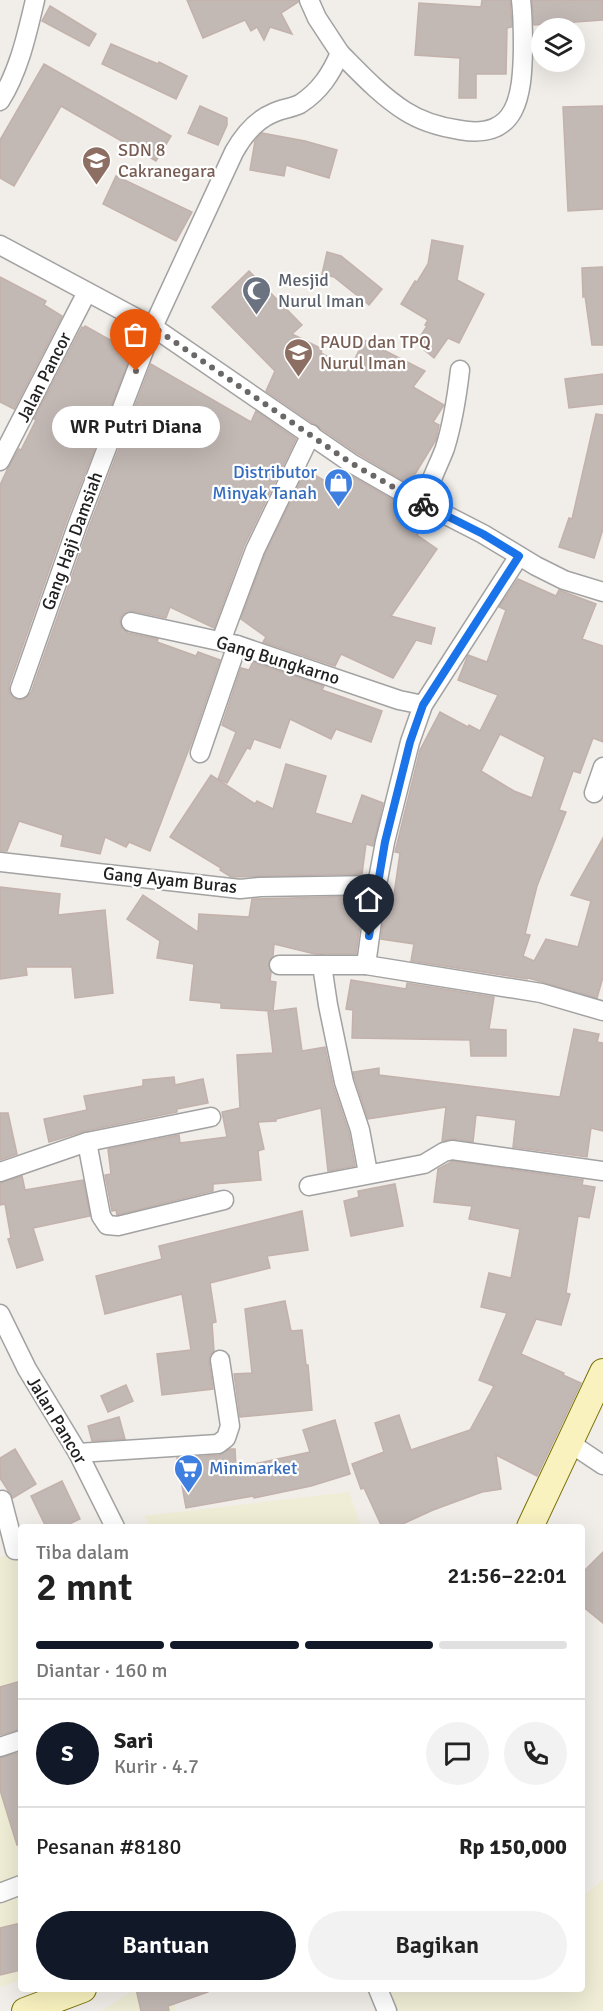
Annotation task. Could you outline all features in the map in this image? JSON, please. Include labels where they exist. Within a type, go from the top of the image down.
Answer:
[{"type":"street","points":[[0,101],[7,90],[19,59],[35,0]]},
{"type":"street","points":[[309,0],[317,18],[340,53],[380,93],[425,122],[465,131],[489,131],[504,122],[517,102],[522,74],[521,0]]},
{"type":"street","name":"Gang Haji Damsiah","points":[[20,689],[77,526],[153,327],[240,140],[254,125],[272,113],[299,104],[319,87],[330,75],[340,53]]},
{"type":"street","points":[[0,245],[153,327],[351,463],[564,580],[603,592]]},
{"type":"street","name":"Jalan Pancor","points":[[0,461],[87,292]]},
{"type":"street","points":[[425,505],[426,494],[452,421],[460,370]]},
{"type":"street","points":[[200,753],[255,550],[311,434]]},
{"type":"street","points":[[366,965],[377,885],[397,792],[423,705],[519,556]]},
{"type":"street","name":"Gang Bungkarno","points":[[130,622],[229,643],[423,705]]},
{"type":"street","points":[[594,793],[603,767]]},
{"type":"street","name":"Gang Ayam Buras","points":[[0,862],[240,889],[260,886],[377,885]]},
{"type":"street","points":[[279,965],[366,965],[542,993],[603,1011]]},
{"type":"street","points":[[322,965],[344,1082],[360,1130],[368,1173]]},
{"type":"street","points":[[0,1172],[87,1142],[211,1117]]},
{"type":"street","points":[[87,1142],[101,1216],[107,1225],[118,1226],[224,1200]]},
{"type":"street","points":[[309,1186],[424,1164],[452,1150],[603,1171]]},
{"type":"street","name":"Jalan Pancor","points":[[0,1314],[27,1369],[78,1453],[114,1524]]},
{"type":"street","points":[[78,1453],[218,1444],[226,1438],[230,1426],[220,1360]]},
{"type":"street","points":[[531,1524],[603,1372]]},
{"type":"street","points":[[570,1443],[603,1465]]},
{"type":"street","points":[[2,1500],[12,1551]]},
{"type":"street","points":[[0,1747],[18,1741]]},
{"type":"street","points":[[0,1893],[18,1886]]},
{"type":"street","points":[[25,2011],[75,1992]]},
{"type":"street","points":[[379,1992],[387,2011]]},
{"type":"shaded area","points":[[349,1492],[360,1524],[148,1524],[144,1516]]},
{"type":"shaded area","points":[[18,1551],[18,1981],[0,1987],[0,1557]]},
{"type":"shaded area","points":[[603,1880],[603,2011],[394,2011],[389,1992],[585,1992],[585,1895]]},
{"type":"shaded area","points":[[131,1992],[169,1992],[176,2011],[101,2011]]},
{"type":"building","points":[[187,0],[298,0],[298,2],[281,13],[292,34],[270,27],[264,40],[257,27],[251,31],[245,20],[203,38]]},
{"type":"building","points":[[482,0],[510,0],[512,27],[507,28],[506,74],[476,74],[476,98],[459,98],[460,58],[415,55],[419,3],[481,7]]},
{"type":"building","points":[[532,0],[603,0],[603,20],[585,21],[585,18],[533,18]]},
{"type":"building","points":[[50,6],[96,34],[89,46],[42,21]]},
{"type":"building","points":[[111,44],[158,64],[159,62],[187,76],[176,99],[102,64]]},
{"type":"building","points":[[44,64],[171,136],[156,161],[61,106],[14,186],[0,178],[0,140]]},
{"type":"building","points":[[200,106],[227,118],[227,125],[218,145],[188,133]]},
{"type":"building","points":[[603,106],[603,209],[568,211],[563,107]]},
{"type":"building","points":[[262,133],[337,150],[329,178],[286,165],[284,176],[250,170],[255,141]]},
{"type":"building","points":[[116,176],[192,212],[176,241],[103,204]]},
{"type":"building","points":[[432,240],[463,246],[457,280],[484,294],[459,343],[448,338],[434,358],[416,343],[427,326],[425,325],[428,320],[401,304],[428,264]]},
{"type":"building","points":[[327,252],[341,256],[382,289],[369,305],[334,277],[322,274]]},
{"type":"building","points":[[603,267],[603,345],[592,345],[585,296],[583,297],[582,268]]},
{"type":"building","points":[[249,271],[302,325],[292,334],[322,349],[321,353],[350,369],[364,340],[425,371],[413,387],[444,405],[433,422],[439,425],[436,440],[409,484],[357,453],[266,391],[275,371],[212,307]]},
{"type":"building","points":[[0,277],[46,301],[44,305],[62,316],[14,409],[0,402]]},
{"type":"building","points":[[85,326],[132,352],[66,522],[9,685],[9,692],[16,699],[23,700],[31,693],[88,530],[151,364],[251,422],[256,411],[296,439],[244,546],[214,628],[170,607],[166,618],[133,611],[123,614],[120,619],[121,626],[128,633],[158,639],[157,642],[196,656],[198,652],[220,660],[150,851],[129,842],[126,847],[105,837],[100,854],[61,846],[63,835],[19,821],[7,851],[0,851],[0,485],[19,449],[21,450],[36,420],[34,419],[82,327]]},
{"type":"building","points":[[603,374],[603,404],[569,408],[565,379]]},
{"type":"building","points":[[596,414],[603,415],[603,529],[594,558],[559,547],[569,518],[572,519]]},
{"type":"building","points":[[306,470],[332,485],[341,470],[398,503],[393,511],[420,531],[417,535],[437,549],[391,616],[435,628],[431,644],[416,640],[393,678],[341,654],[335,666],[263,642],[266,637],[241,619],[265,554]]},
{"type":"building","points":[[518,579],[556,596],[559,590],[596,604],[582,639],[603,646],[603,742],[593,738],[580,773],[573,771],[559,810],[566,812],[537,886],[525,934],[530,935],[523,956],[534,961],[546,939],[578,947],[591,901],[571,895],[603,838],[603,977],[597,998],[528,978],[411,961],[414,944],[381,939],[387,893],[394,894],[400,853],[395,852],[420,750],[440,712],[480,731],[498,695],[458,680],[468,655],[487,662],[506,610],[499,607]],"holes":[[[500,734],[545,757],[532,798],[514,791],[481,771]]]},
{"type":"building","points":[[253,662],[324,686],[322,690],[382,711],[371,742],[336,729],[331,739],[290,719],[280,748],[254,739],[250,749],[247,748],[227,783],[218,779],[236,732],[222,725],[241,668],[249,670]]},
{"type":"building","points":[[286,764],[326,776],[315,813],[352,824],[362,795],[383,803],[373,846],[366,844],[362,874],[231,877],[220,870],[221,868],[170,837],[211,775],[255,804],[257,801],[273,809]]},
{"type":"building","points":[[0,887],[60,894],[58,915],[105,910],[113,993],[75,998],[72,967],[26,967],[27,975],[0,979]]},
{"type":"building","points":[[143,895],[198,932],[199,914],[249,917],[252,899],[364,896],[356,954],[315,954],[274,944],[273,956],[268,964],[271,972],[270,981],[276,982],[273,1011],[296,1008],[302,1051],[325,1047],[333,1085],[349,1133],[355,1166],[328,1171],[321,1108],[276,1119],[276,1121],[258,1122],[264,1149],[258,1151],[261,1180],[213,1184],[213,1191],[117,1215],[116,1210],[112,1211],[105,1175],[111,1174],[108,1149],[179,1135],[180,1143],[227,1137],[222,1112],[240,1108],[237,1055],[273,1053],[268,1012],[271,1011],[221,1008],[221,1003],[190,1000],[194,964],[157,958],[160,941],[127,919]]},
{"type":"building","points":[[351,980],[406,989],[407,983],[494,997],[489,1029],[506,1030],[506,1056],[471,1056],[470,1040],[352,1038],[353,1010],[346,1009]]},
{"type":"building","points":[[574,1029],[599,1034],[597,1042],[603,1043],[603,1131],[591,1128],[587,1157],[513,1147],[516,1120],[476,1115],[473,1142],[453,1139],[442,1141],[446,1107],[368,1119],[353,1072],[379,1068],[379,1075],[560,1097]]},
{"type":"building","points":[[174,1077],[175,1085],[203,1079],[208,1103],[177,1109],[177,1112],[85,1131],[49,1142],[44,1119],[87,1110],[84,1096],[143,1086],[143,1080]]},
{"type":"building","points":[[0,1113],[8,1113],[17,1154],[0,1160]]},
{"type":"building","points":[[453,1161],[583,1180],[582,1185],[595,1187],[589,1218],[578,1216],[566,1293],[570,1294],[561,1325],[536,1319],[521,1354],[581,1383],[537,1476],[496,1455],[501,1489],[482,1492],[403,1524],[381,1524],[364,1488],[361,1489],[352,1464],[384,1452],[375,1423],[399,1415],[411,1450],[470,1430],[494,1386],[479,1380],[507,1313],[481,1307],[489,1273],[511,1278],[520,1229],[469,1219],[472,1206],[434,1202],[438,1169]]},
{"type":"building","points":[[22,1176],[25,1190],[83,1180],[90,1216],[33,1228],[43,1260],[17,1268],[8,1239],[11,1238],[5,1204],[0,1205],[0,1183]]},
{"type":"building","points":[[395,1184],[403,1226],[351,1236],[344,1201],[359,1197],[358,1191]]},
{"type":"building","points":[[302,1211],[308,1250],[267,1256],[270,1268],[210,1283],[216,1322],[212,1323],[214,1351],[209,1361],[213,1389],[162,1395],[157,1354],[191,1350],[182,1294],[105,1314],[96,1276],[162,1259],[159,1246]]},
{"type":"building","points":[[285,1301],[291,1331],[302,1330],[312,1410],[240,1417],[234,1374],[252,1373],[245,1309]]},
{"type":"building","points":[[126,1385],[133,1401],[108,1412],[101,1396]]},
{"type":"building","points":[[119,1417],[125,1439],[92,1441],[88,1426]]},
{"type":"building","points":[[335,1420],[350,1474],[311,1486],[254,1498],[253,1496],[186,1508],[177,1458],[219,1455],[235,1449],[236,1468],[310,1452],[303,1430]]},
{"type":"building","points":[[15,1449],[36,1484],[13,1498],[0,1478],[0,1458]]},
{"type":"building","points":[[62,1481],[80,1519],[69,1524],[45,1524],[31,1496]]},
{"type":"building","points":[[603,1552],[603,1623],[585,1608],[585,1570]]},
{"type":"building","points":[[18,1682],[18,1730],[0,1735],[0,1687]]},
{"type":"building","points":[[18,1753],[17,1845],[0,1790],[0,1758]]},
{"type":"building","points":[[18,1924],[18,1971],[0,1975],[0,1928]]},
{"type":"building","points":[[137,1992],[208,1992],[168,2006],[169,2011],[141,2011]]},
{"type":"way so far","points":[[136,371],[153,327],[351,463],[423,504]]},
{"type":"place","name":"SDN 8 Cakranegara","points":[[97,186]]},
{"type":"place","name":"Mesjid Nurul Iman","points":[[257,316]]},
{"type":"place","name":"WR Putri Diana","points":[[136,371]]},
{"type":"place","name":"PAUD dan TPQ Nurul Iman","points":[[299,378]]},
{"type":"place","name":"Distributor Minyak Tanah","points":[[338,508]]},
{"type":"place","name":"Minimarket","points":[[188,1494]]},
{"type":"route","points":[[369,936],[385,842],[410,742],[423,705],[519,556],[483,534],[423,504]]}]
